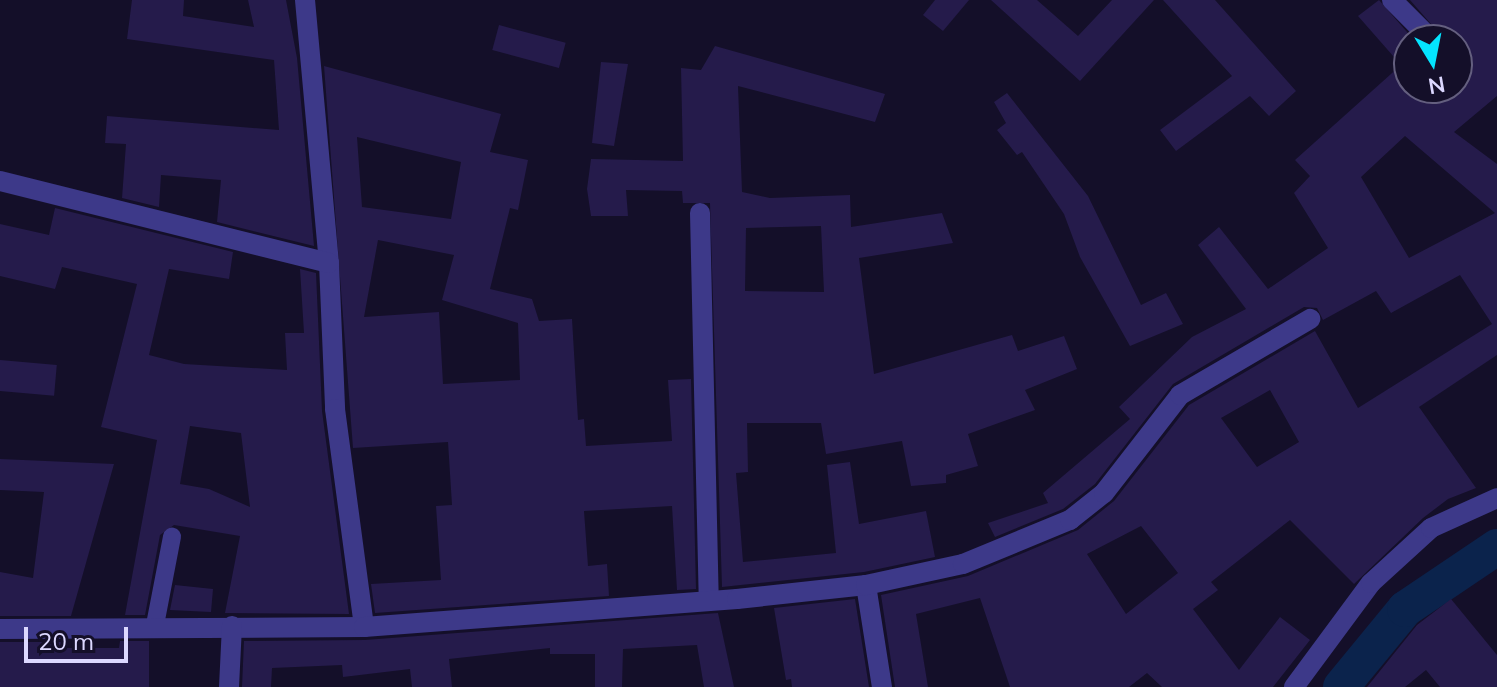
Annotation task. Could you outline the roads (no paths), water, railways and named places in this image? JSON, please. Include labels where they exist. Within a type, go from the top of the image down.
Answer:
[{"type":"street","points":[[305,0],[329,263],[335,409],[364,627]]},
{"type":"street","points":[[1392,0],[1416,24]]},
{"type":"street","points":[[0,181],[329,263]]},
{"type":"street","points":[[700,213],[709,601]]},
{"type":"street","points":[[0,629],[155,625],[364,627],[709,601],[866,585],[963,564],[1070,520],[1104,493],[1180,395],[1310,319]]},
{"type":"street","points":[[1294,687],[1371,583],[1431,528],[1497,498]]},
{"type":"street","points":[[866,585],[882,687]]},
{"type":"street","points":[[229,687],[232,626]]},
{"type":"lane","points":[[155,625],[172,537]]},
{"type":"waterway","points":[[1341,687],[1405,609],[1497,547]]}]
